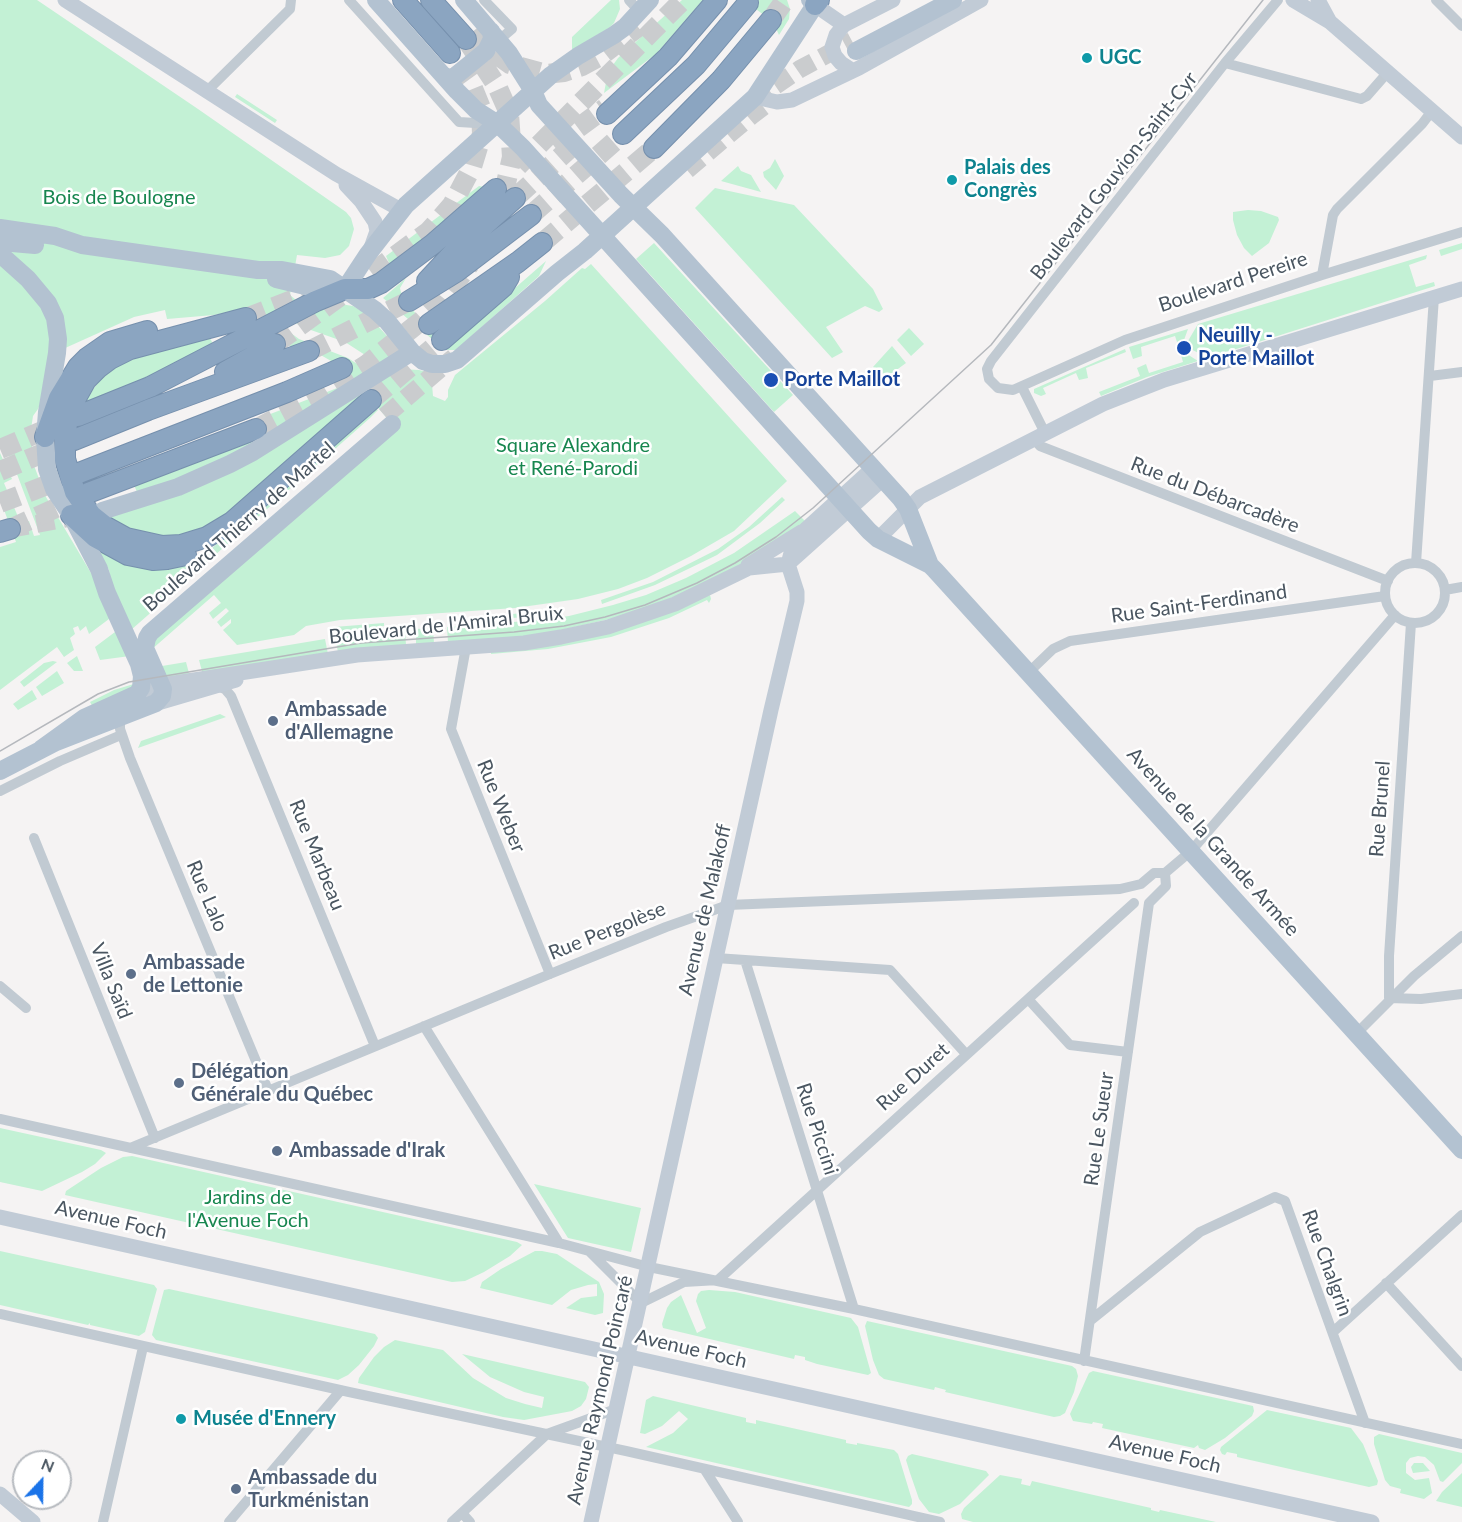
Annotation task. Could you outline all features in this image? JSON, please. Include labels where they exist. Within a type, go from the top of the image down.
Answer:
[{"type":"highway","points":[[403,0],[450,53]]},
{"type":"highway","points":[[432,0],[488,38]]},
{"type":"highway","points":[[606,111],[645,78],[683,40],[717,0]]},
{"type":"highway","points":[[623,134],[696,65],[748,3]]},
{"type":"highway","points":[[654,148],[721,80],[771,20]]},
{"type":"highway","points":[[78,416],[150,387],[298,309],[345,289],[368,289],[381,283],[433,244],[496,189]]},
{"type":"highway","points":[[515,198],[453,253],[409,301],[456,272],[531,214]]},
{"type":"highway","points":[[429,324],[542,243]]},
{"type":"highway","points":[[442,340],[503,287],[518,262]]},
{"type":"highway","points":[[45,437],[58,398],[78,367],[98,349],[141,332],[246,318]]},
{"type":"highway","points":[[224,322],[130,349],[98,368],[86,381],[71,408],[65,448],[68,473],[75,492],[84,506],[98,521],[126,538],[162,546],[181,545],[207,537],[232,522]]},
{"type":"highway","points":[[166,404],[275,344]]},
{"type":"highway","points":[[74,440],[309,351]]},
{"type":"highway","points":[[79,473],[342,368]]},
{"type":"highway","points":[[71,515],[87,531],[119,551],[136,557],[153,560],[176,558],[192,552],[212,540],[232,522],[365,392]]},
{"type":"highway","points":[[88,493],[256,429]]},
{"type":"main road","points":[[376,0],[462,96],[518,143],[878,539],[930,565]]},
{"type":"main road","points":[[464,0],[488,38],[533,91],[539,105],[621,195],[634,206],[908,509],[930,565]]},
{"type":"main road","points":[[851,39],[930,0]]},
{"type":"main road","points":[[851,39],[953,0]]},
{"type":"main road","points":[[0,228],[55,236],[82,245],[260,270],[282,270],[330,279],[375,310],[412,352],[423,361],[445,364],[457,360],[602,236],[755,97],[815,2]]},
{"type":"main road","points":[[345,289],[401,210],[563,65],[614,35],[643,3]]},
{"type":"main road","points":[[445,76],[449,79],[454,77],[486,51],[492,39],[488,38]]},
{"type":"main road","points":[[0,242],[54,247],[82,245]]},
{"type":"main road","points":[[0,254],[28,279],[48,303],[55,318],[57,353],[46,412],[45,437],[47,470],[54,489],[71,515],[99,568],[142,676],[141,688],[144,699],[160,699],[163,692],[162,686]]},
{"type":"main road","points":[[102,511],[178,487],[221,469],[365,392],[412,352]]},
{"type":"main road","name":"Boulevard Thierry de Martel","points":[[134,653],[137,633],[198,577],[389,420],[150,633],[145,648],[155,675],[162,686]]},
{"type":"main road","name":"Avenue de la Grande Armée","points":[[930,565],[1462,1150]]},
{"type":"main road","name":"Boulevard de l'Amiral Bruix","points":[[0,771],[41,749],[123,715],[144,699]]},
{"type":"main road","name":"Boulevard de l'Amiral Bruix","points":[[41,749],[84,718],[144,699]]},
{"type":"street","points":[[65,0],[336,174],[401,210]]},
{"type":"street","points":[[207,91],[290,9],[291,0]]},
{"type":"street","points":[[349,0],[459,122],[498,124]]},
{"type":"street","points":[[484,0],[512,29],[488,38]]},
{"type":"street","points":[[851,39],[893,0]]},
{"type":"street","points":[[755,97],[777,102],[789,101],[853,71],[981,0]]},
{"type":"street","name":"Boulevard Gouvion-Saint-Cyr","points":[[1022,387],[1010,391],[1002,390],[989,379],[987,369],[992,361],[1225,63],[1278,0]]},
{"type":"street","points":[[1293,0],[1330,22],[1462,137]]},
{"type":"street","points":[[1318,0],[1330,22]]},
{"type":"street","points":[[1436,0],[1462,26]]},
{"type":"street","points":[[815,2],[851,39]]},
{"type":"street","points":[[851,39],[836,35],[832,50],[841,63],[853,71]]},
{"type":"street","points":[[1225,63],[1361,99],[1367,96],[1388,72]]},
{"type":"street","points":[[1322,275],[1333,215],[1337,209],[1422,124],[1432,111]]},
{"type":"street","points":[[336,174],[361,201],[375,222],[377,231],[368,254]]},
{"type":"street","name":"Boulevard Pereire","points":[[1022,387],[1125,340],[1462,232]]},
{"type":"street","points":[[878,539],[920,497],[1102,404],[1164,380],[1462,289]]},
{"type":"street","points":[[1416,563],[1434,297]]},
{"type":"street","points":[[1430,376],[1462,372]]},
{"type":"street","points":[[1022,387],[1039,435]]},
{"type":"street","name":"Rue du Débarcadère","points":[[1039,435],[1040,446],[1388,581]]},
{"type":"street","name":"Boulevard de l'Amiral Bruix","points":[[162,686],[370,653],[524,643],[595,630],[668,607],[749,568],[788,564],[845,504],[878,474]]},
{"type":"street","name":"Boulevard de l'Amiral Bruix","points":[[726,580],[845,504]]},
{"type":"street","name":"Boulevard de l'Amiral Bruix","points":[[788,564],[794,544],[806,529]]},
{"type":"street","points":[[1416,563],[1435,571],[1445,590],[1444,601],[1437,614],[1427,621],[1411,623],[1395,615],[1385,596],[1388,581],[1399,568],[1416,563]]},
{"type":"street","name":"Avenue de Malakoff","points":[[649,1267],[797,601],[797,592],[788,564]]},
{"type":"street","points":[[1445,590],[1462,587]]},
{"type":"street","name":"Rue Saint-Ferdinand","points":[[1029,672],[1053,650],[1070,641],[1385,596]]},
{"type":"street","points":[[1165,873],[1191,851],[1395,615]]},
{"type":"street","name":"Rue Brunel","points":[[1389,998],[1389,961],[1411,623]]},
{"type":"street","name":"Rue Weber","points":[[465,647],[451,729],[550,974]]},
{"type":"street","name":"Boulevard de l'Amiral Bruix","points":[[144,699],[216,686],[270,670]]},
{"type":"street","name":"Rue Marbeau","points":[[216,686],[225,689],[231,696],[375,1046]]},
{"type":"street","name":"Rue Lalo","points":[[123,715],[119,725],[121,735],[268,1090]]},
{"type":"street","points":[[0,791],[60,761],[121,735]]},
{"type":"street","name":"Villa Saïd","points":[[34,838],[155,1138]]},
{"type":"street","name":"Rue Pergolèse","points":[[129,1148],[550,974],[666,927],[728,905],[1120,889],[1135,885],[1154,873],[1165,873]]},
{"type":"street","name":"Rue Le Sueur","points":[[1084,1360],[1151,900],[1166,886],[1165,873]]},
{"type":"street","points":[[1135,885],[1151,900]]},
{"type":"street","points":[[1135,885],[1134,903],[1151,900]]},
{"type":"street","name":"Rue Duret","points":[[718,1280],[1134,903]]},
{"type":"street","points":[[1356,1034],[1389,998],[1462,936]]},
{"type":"street","points":[[716,958],[890,970],[966,1053]]},
{"type":"street","name":"Rue Piccini","points":[[745,960],[854,1309]]},
{"type":"street","points":[[0,986],[26,1008]]},
{"type":"street","points":[[1389,998],[1420,999],[1462,994]]},
{"type":"street","points":[[1028,999],[1070,1045],[1128,1052]]},
{"type":"street","points":[[424,1026],[559,1243]]},
{"type":"street","name":"Avenue Foch","points":[[0,1119],[559,1243],[649,1267],[854,1309],[1462,1444]]},
{"type":"street","name":"Rue Chalgrin","points":[[1091,1320],[1200,1232],[1275,1197],[1285,1201],[1365,1423]]},
{"type":"street","points":[[1333,1332],[1462,1215]]},
{"type":"street","name":"Avenue Foch","points":[[0,1217],[1372,1522]]},
{"type":"street","name":"Avenue Foch","points":[[589,1251],[641,1303],[684,1282],[718,1280]]},
{"type":"street","name":"Avenue Raymond Poincaré","points":[[591,1522],[649,1267]]},
{"type":"street","points":[[1386,1283],[1462,1366]]},
{"type":"street","points":[[0,1314],[608,1447],[922,1520],[940,1522]]},
{"type":"street","points":[[104,1522],[143,1347]]},
{"type":"street","points":[[229,1522],[341,1390]]},
{"type":"street","points":[[452,1522],[547,1434],[616,1409]]},
{"type":"street","points":[[705,1470],[738,1522]]},
{"type":"street","points":[[0,1494],[33,1522]]},
{"type":"street","points":[[462,1513],[470,1522]]},
{"type":"green space","name":"Bois de Boulogne","points":[[0,0],[37,0],[346,212],[351,218],[354,229],[349,246],[340,255],[325,258],[297,255],[290,295],[296,300],[247,327],[243,309],[214,315],[167,319],[165,310],[134,317],[63,349],[33,416],[31,429],[33,463],[46,497],[91,573],[113,616],[89,634],[86,626],[80,631],[78,626],[73,628],[75,634],[70,638],[74,650],[64,657],[57,647],[0,690],[0,547],[16,542],[0,499],[0,453],[12,479],[4,483],[21,524],[29,521],[34,536],[40,535],[12,461],[2,443],[0,444]]},
{"type":"green space","points":[[611,0],[619,0],[620,9],[614,23],[572,50],[572,37]]},
{"type":"green space","points":[[682,0],[703,0],[656,54],[604,93],[608,72],[618,58]]},
{"type":"green space","points":[[744,0],[787,0],[790,9],[789,19],[779,35],[773,22]]},
{"type":"green space","points":[[237,94],[277,120],[275,123],[235,97]]},
{"type":"green space","points":[[775,159],[784,176],[776,190],[764,177],[763,172],[770,168]]},
{"type":"green space","points":[[738,166],[741,171],[751,175],[761,192],[721,181]]},
{"type":"green space","points":[[479,186],[484,187],[435,231],[390,265],[386,256]]},
{"type":"green space","points":[[715,188],[794,205],[873,289],[883,309],[879,312],[865,306],[826,327],[843,352],[832,358],[695,208]]},
{"type":"green space","points":[[1261,211],[1278,217],[1279,220],[1269,243],[1252,256],[1244,248],[1237,235],[1233,220],[1233,212]]},
{"type":"green space","points":[[654,243],[793,395],[774,412],[636,259]]},
{"type":"green space","points":[[1462,243],[1462,249],[1441,256],[1439,250]]},
{"type":"green space","points":[[1427,255],[1426,259],[1409,265],[1416,287],[1434,282],[1435,286],[1208,358],[1185,346],[1198,324]]},
{"type":"green space","points":[[546,261],[539,276],[456,350],[445,350],[383,298],[406,278],[400,288],[402,297],[437,339],[452,343]]},
{"type":"green space","name":"Square Alexandre et René-Parodi","points":[[591,264],[787,481],[734,531],[647,578],[618,589],[578,599],[515,608],[340,620],[306,626],[294,635],[237,645],[223,630],[231,623],[231,619],[221,627],[217,622],[229,611],[226,608],[213,619],[209,613],[221,603],[214,595],[151,650],[152,642],[396,429],[364,391],[398,369],[419,370],[431,373],[433,396],[445,401],[455,375],[582,268],[585,269]]},
{"type":"green space","points":[[323,305],[353,306],[367,314],[397,347],[398,351],[379,364],[345,342],[308,329],[292,319]]},
{"type":"green space","points":[[284,328],[299,339],[348,358],[368,371],[354,380],[338,365],[319,354],[286,345],[257,343]]},
{"type":"green space","points":[[909,328],[924,344],[911,356],[897,340]]},
{"type":"green space","points":[[1188,329],[1184,340],[1177,342],[1175,336],[1141,347],[1142,356],[1133,359],[1129,347]]},
{"type":"green space","points":[[209,336],[213,344],[137,383],[82,405],[99,381],[116,366],[138,357]]},
{"type":"green space","points":[[892,346],[906,363],[883,380],[873,367]]},
{"type":"green space","points":[[1125,349],[1126,352],[1086,368],[1088,378],[1079,380],[1076,373],[1043,388],[1046,394],[1041,396],[1034,393],[1034,389]]},
{"type":"green space","points":[[1187,354],[1198,361],[1147,377],[1101,396],[1099,392],[1140,376],[1137,368],[1146,364],[1149,373],[1183,362],[1181,355]]},
{"type":"green space","points":[[350,383],[363,396],[226,515],[210,526],[185,535],[162,536],[133,531],[110,518],[137,492],[134,485],[282,428],[237,427]]},
{"type":"green space","points":[[376,409],[378,410],[370,418],[131,630],[112,587],[109,570],[100,553],[103,550],[194,559],[205,554]]},
{"type":"green space","points":[[782,497],[785,500],[760,523],[717,555],[655,585],[602,604],[601,600],[653,582],[718,549],[749,527]]},
{"type":"green space","points":[[795,511],[806,522],[741,565],[692,591],[632,614],[535,636],[448,642],[447,627],[569,616],[646,595],[686,578],[734,553]]},
{"type":"green space","points":[[710,595],[709,603],[707,600],[669,618],[611,637],[548,649],[491,654],[491,651]]},
{"type":"green space","points":[[545,611],[545,615],[491,620],[491,616]]},
{"type":"green space","points":[[384,623],[384,626],[334,633],[334,627]]},
{"type":"green space","points":[[433,628],[434,643],[416,644],[416,629]]},
{"type":"green space","points":[[119,629],[130,656],[100,660],[95,647]]},
{"type":"green space","points":[[405,629],[406,645],[338,652],[335,637]]},
{"type":"green space","points":[[325,639],[328,654],[203,675],[199,660]]},
{"type":"green space","points":[[77,656],[83,671],[74,671],[67,663]]},
{"type":"green space","points":[[57,662],[24,687],[20,682],[44,663]]},
{"type":"green space","points":[[186,662],[190,677],[167,679],[156,667]]},
{"type":"green space","points":[[57,671],[64,683],[42,696],[36,687]]},
{"type":"green space","points":[[137,683],[133,689],[94,709],[90,702],[114,690]]},
{"type":"green space","points":[[32,690],[37,699],[18,710],[13,704]]},
{"type":"green space","points":[[220,714],[226,717],[138,748],[141,741]]},
{"type":"green space","points":[[0,1128],[106,1153],[82,1172],[42,1191],[0,1182]]},
{"type":"green space","name":"Jardins de l'Avenue Foch","points":[[132,1156],[517,1242],[522,1245],[510,1256],[484,1272],[465,1281],[452,1282],[65,1195],[66,1191],[101,1168],[123,1157]]},
{"type":"green space","points":[[534,1184],[641,1208],[631,1252],[568,1238]]},
{"type":"green space","points":[[0,1251],[154,1285],[157,1289],[145,1332],[139,1336],[90,1325],[90,1323],[88,1325],[0,1305]]},
{"type":"green space","points":[[535,1251],[557,1254],[599,1282],[604,1294],[603,1313],[595,1315],[566,1308],[581,1298],[597,1296],[597,1284],[571,1290],[552,1305],[480,1288],[482,1282],[501,1269]]},
{"type":"green space","name":"Jardins de l'Avenue Foch","points":[[169,1289],[375,1334],[378,1338],[359,1365],[338,1380],[156,1340],[152,1335],[154,1327],[164,1290]]},
{"type":"green space","points":[[701,1291],[735,1292],[851,1318],[858,1327],[871,1373],[868,1375],[817,1364],[805,1360],[805,1357],[795,1355],[794,1359],[663,1328],[667,1308],[681,1295],[697,1333],[706,1328],[696,1301]]},
{"type":"green space","points":[[867,1321],[1072,1366],[1076,1369],[1078,1376],[1074,1392],[1065,1413],[1054,1417],[945,1392],[946,1390],[935,1387],[934,1390],[884,1379],[879,1375],[873,1360],[865,1326]]},
{"type":"green space","points":[[395,1340],[443,1350],[473,1378],[506,1398],[525,1404],[542,1408],[544,1397],[524,1392],[490,1377],[462,1354],[585,1382],[589,1387],[586,1399],[581,1406],[572,1411],[524,1420],[358,1383],[374,1357]]},
{"type":"green space","points":[[1093,1371],[1253,1406],[1254,1411],[1252,1416],[1225,1438],[1205,1450],[1199,1448],[1198,1445],[1194,1448],[1102,1428],[1103,1424],[1073,1421],[1070,1414],[1089,1373]]},
{"type":"green space","points":[[653,1396],[746,1418],[746,1422],[756,1424],[756,1420],[846,1440],[846,1443],[894,1450],[898,1454],[912,1504],[909,1507],[646,1447],[673,1433],[688,1419],[679,1411],[662,1426],[645,1434],[640,1433],[646,1400]]},
{"type":"green space","points":[[1267,1410],[1351,1428],[1363,1444],[1378,1481],[1377,1485],[1369,1487],[1237,1457],[1237,1454],[1227,1452],[1225,1455],[1222,1454],[1221,1447]]},
{"type":"green space","points":[[1379,1434],[1462,1453],[1462,1463],[1443,1482],[1440,1481],[1434,1465],[1425,1457],[1410,1458],[1406,1463],[1406,1473],[1415,1480],[1429,1478],[1432,1493],[1424,1499],[1400,1493],[1401,1489],[1390,1486],[1385,1480],[1374,1444],[1374,1437]]},
{"type":"green space","points":[[912,1454],[986,1471],[989,1475],[960,1504],[939,1514],[929,1512],[919,1499],[906,1460]]},
{"type":"green space","points":[[1414,1463],[1423,1463],[1430,1471],[1413,1473],[1411,1467]]},
{"type":"green space","points":[[1462,1473],[1462,1507],[1436,1501],[1442,1492]]},
{"type":"green space","points":[[1000,1475],[1022,1479],[1021,1484],[1030,1486],[1032,1481],[1151,1508],[1159,1512],[1160,1510],[1216,1522],[973,1522],[962,1519],[961,1514],[964,1508]]},
{"type":"tunnel","points":[[518,166],[683,0]]},
{"type":"tunnel","points":[[771,20],[785,0]]},
{"type":"tunnel","points":[[476,29],[496,54],[510,64],[546,74],[564,72],[582,66],[602,55],[638,27]]},
{"type":"tunnel","points":[[466,39],[497,86],[509,113],[512,157],[498,211]]},
{"type":"tunnel","points":[[753,101],[800,69],[852,41]]},
{"type":"tunnel","points":[[275,344],[429,231],[452,205],[472,167],[482,134],[481,108],[470,81],[450,53]]},
{"type":"tunnel","points":[[687,170],[775,98]]},
{"type":"tunnel","points":[[554,146],[605,108]]},
{"type":"tunnel","points":[[531,215],[623,134]]},
{"type":"tunnel","points":[[515,198],[577,142]]},
{"type":"tunnel","points":[[542,243],[654,148]]},
{"type":"tunnel","points":[[256,429],[313,399],[366,365],[441,302],[470,264]]},
{"type":"tunnel","points":[[246,318],[328,286]]},
{"type":"tunnel","points":[[309,351],[409,301]]},
{"type":"tunnel","points":[[371,400],[442,340]]},
{"type":"tunnel","points":[[385,416],[454,357]]},
{"type":"tunnel","points":[[0,449],[59,424]]},
{"type":"tunnel","points":[[0,471],[60,446]]},
{"type":"tunnel","points":[[0,503],[68,477]]},
{"type":"tunnel","points":[[10,529],[78,498]]},
{"type":"tunnel","points":[[10,529],[84,515]]},
{"type":"tram line","points":[[0,751],[98,694],[129,682],[361,643],[514,632],[564,626],[645,605],[697,583],[735,563],[776,537],[813,508],[991,345],[1263,0]]},
{"type":"place","name":"UGC","points":[[1087,58]]},
{"type":"place","name":"Palais des Congrès","points":[[952,180]]},
{"type":"place","name":"Neuilly - Porte Maillot","points":[[1184,348]]},
{"type":"place","name":"Porte Maillot","points":[[771,380]]},
{"type":"place","name":"Ambassade d'Allemagne","points":[[273,721]]},
{"type":"place","name":"Ambassade de Lettonie","points":[[131,974]]},
{"type":"place","name":"Délégation Générale du Québec","points":[[179,1083]]},
{"type":"place","name":"Ambassade d'Irak","points":[[277,1151]]},
{"type":"place","name":"Musée d'Ennery","points":[[181,1419]]},
{"type":"place","name":"Ambassade du Turkménistan","points":[[236,1489]]}]
